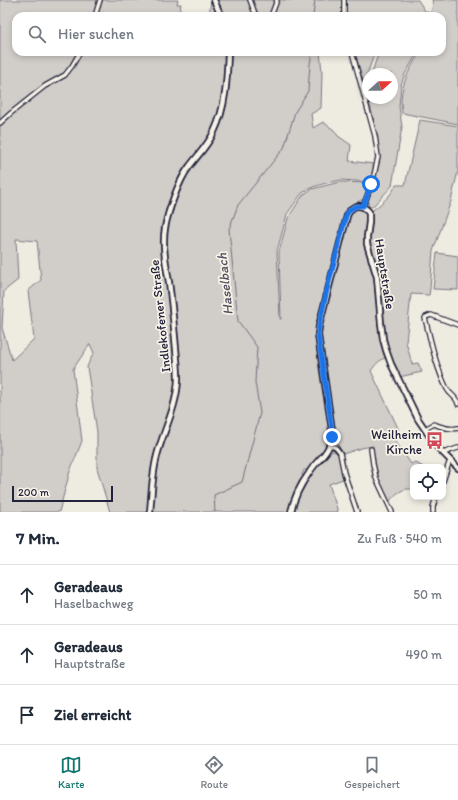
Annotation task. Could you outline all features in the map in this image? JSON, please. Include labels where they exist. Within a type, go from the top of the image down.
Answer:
[{"type":"street","points":[[96,12],[100,0]]},
{"type":"street","points":[[214,0],[219,12]]},
{"type":"street","points":[[250,0],[254,12]]},
{"type":"street","points":[[272,12],[277,0]]},
{"type":"street","points":[[344,0],[344,12]]},
{"type":"street","points":[[0,123],[45,86],[65,75],[78,56]]},
{"type":"street","name":"Indlekofener Straße","points":[[150,512],[153,472],[158,451],[172,412],[177,392],[178,379],[174,316],[165,258],[165,228],[178,188],[188,168],[204,149],[214,133],[223,106],[228,56]]},
{"type":"street","points":[[291,512],[298,492],[309,472],[325,454],[330,445],[332,430],[318,335],[319,326],[346,216],[348,211],[352,208],[363,206],[373,180],[378,157],[375,136],[353,56]]},
{"type":"street","name":"Hauptstraße","points":[[363,206],[369,212],[367,244],[377,277],[383,339],[391,364],[418,419],[433,442],[458,468]]},
{"type":"street","points":[[458,325],[431,315],[425,318],[439,369],[448,390],[458,401]]},
{"type":"street","points":[[425,429],[434,424],[454,429],[458,428]]},
{"type":"street","points":[[330,445],[336,448],[340,453],[344,473],[357,512]]},
{"type":"street","points":[[443,453],[458,448]]},
{"type":"street","points":[[371,449],[376,478],[392,512]]},
{"type":"street","points":[[446,472],[451,461]]},
{"type":"street","points":[[433,512],[435,500]]},
{"type":"shaded area","points":[[0,0],[178,0],[177,4],[181,4],[180,12],[12,12],[12,56],[320,56],[322,72],[321,108],[311,114],[313,128],[323,122],[334,130],[338,136],[351,145],[349,161],[375,165],[371,182],[341,180],[313,187],[302,193],[287,214],[277,251],[281,319],[279,252],[288,218],[303,195],[312,189],[340,182],[366,183],[370,187],[364,199],[358,201],[345,214],[317,321],[318,358],[329,426],[328,444],[325,452],[320,458],[308,470],[304,470],[302,475],[303,478],[288,512],[110,512],[97,468],[97,432],[87,367],[94,353],[90,344],[73,369],[82,441],[70,471],[59,512],[0,512]],"holes":[[[16,239],[37,241],[41,280],[28,291],[34,339],[12,360],[2,328],[4,291],[18,280]]]},
{"type":"shaded area","points":[[211,0],[418,0],[425,11],[428,12],[210,12]]},
{"type":"shaded area","points":[[432,0],[458,0],[458,124],[402,113],[401,96],[403,88],[408,74],[418,56],[446,56],[446,12],[431,12],[433,4]]},
{"type":"shaded area","points":[[356,56],[374,56],[369,68],[362,68],[362,77]]},
{"type":"shaded area","points":[[378,56],[416,56],[405,74],[401,85],[399,106],[402,127],[392,186],[374,205],[369,207],[368,203],[380,157],[377,135],[369,104],[398,104],[398,68],[374,68]]},
{"type":"shaded area","points":[[420,120],[458,126],[458,171],[451,201],[433,251],[429,295],[411,294],[406,342],[412,364],[418,363],[422,372],[399,377],[386,344],[381,300],[369,242],[370,212],[385,200],[396,185],[405,185]]},
{"type":"shaded area","points":[[356,207],[363,209],[366,212],[367,217],[364,235],[365,246],[374,279],[380,341],[385,358],[380,360],[371,371],[398,428],[399,433],[394,439],[411,464],[410,489],[400,492],[389,502],[378,475],[373,446],[343,454],[335,439],[319,334],[321,322],[325,321],[325,319],[322,318],[348,222],[348,215]]},
{"type":"shaded area","points":[[437,253],[458,256],[458,290],[433,289]]},
{"type":"shaded area","points":[[333,451],[337,452],[339,456],[343,479],[329,484],[338,512],[292,512],[299,492],[311,473],[319,462],[323,461]]},
{"type":"waterway","name":"Haselbach","points":[[314,12],[315,0]]},
{"type":"waterway","name":"Haselbach","points":[[215,512],[214,495],[242,482],[260,413],[255,382],[257,347],[238,321],[229,229],[238,205],[284,148],[295,112],[308,91],[311,56]]},
{"type":"place","name":"Weilheim Kirche","points":[[435,441]]},
{"type":"route","points":[[332,437],[318,335],[319,326],[346,216],[348,211],[352,208],[363,206],[371,184]]}]
